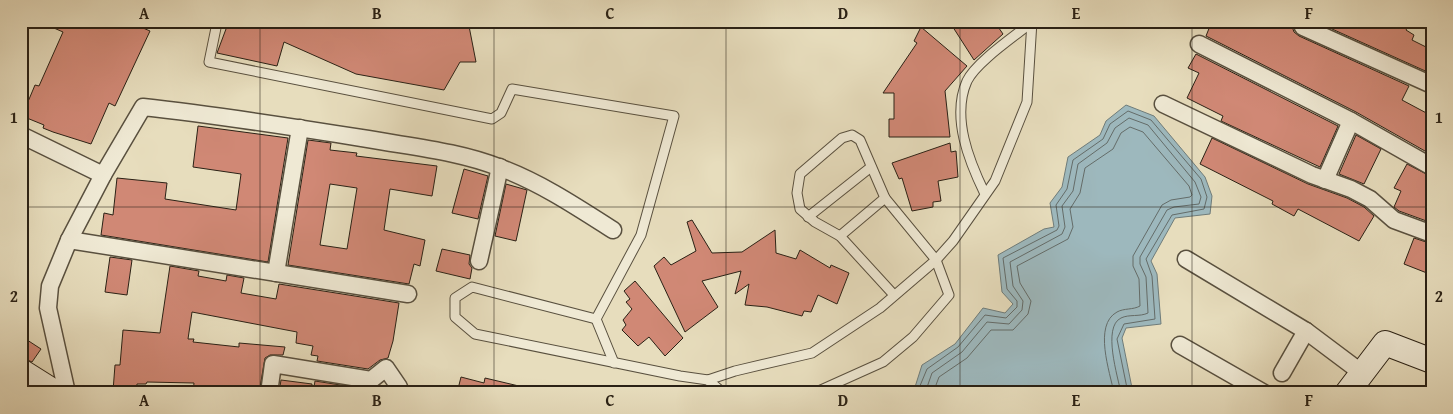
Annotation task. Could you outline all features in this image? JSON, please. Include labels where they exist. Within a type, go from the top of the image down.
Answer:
[{"type":"street","points":[[1300,21],[1303,27],[1431,83]]},
{"type":"street","points":[[1199,44],[1351,121],[1432,167]]},
{"type":"street","points":[[1163,104],[1325,180],[1351,189],[1370,199],[1394,220],[1432,234]]},
{"type":"street","points":[[67,393],[48,308],[50,286],[69,240],[102,175],[143,107],[234,117],[459,154],[500,167],[567,200],[613,230]]},
{"type":"street","points":[[1325,180],[1351,121]]},
{"type":"street","points":[[276,273],[300,128]]},
{"type":"street","points":[[21,135],[102,175]]},
{"type":"street","points":[[479,261],[500,167]]},
{"type":"street","points":[[69,240],[408,294]]},
{"type":"street","points":[[1186,259],[1306,331],[1362,372]]},
{"type":"street","points":[[1282,373],[1306,331]]},
{"type":"street","points":[[1347,393],[1385,343],[1432,361]]},
{"type":"street","points":[[1180,345],[1264,393]]},
{"type":"street","points":[[269,393],[273,364],[371,380],[386,368],[399,387],[398,393]]},
{"type":"street","points":[[21,371],[56,393]]},
{"type":"lane","points":[[214,21],[218,23],[209,62],[492,118],[501,113],[512,89],[674,116],[641,235],[596,319]]},
{"type":"lane","points":[[596,319],[472,287],[455,298],[455,317],[475,334],[614,363],[708,380],[735,371],[812,353],[880,308],[936,260],[953,240],[995,181],[1027,102],[1032,22]]},
{"type":"lane","points":[[985,194],[968,159],[960,105],[968,80],[986,58],[1032,22]]},
{"type":"lane","points":[[814,393],[883,362],[913,337],[949,295],[936,260],[885,198],[860,140],[852,135],[842,138],[800,174],[797,193],[800,209],[808,217],[840,236],[894,296]]},
{"type":"lane","points":[[808,217],[871,167]]},
{"type":"lane","points":[[840,236],[885,198]]},
{"type":"lane","points":[[596,319],[614,363]]},
{"type":"lane","points":[[708,380],[723,393]]},
{"type":"water","points":[[1126,105],[1154,116],[1205,177],[1212,196],[1210,214],[1175,218],[1151,261],[1157,274],[1161,324],[1126,328],[1122,338],[1133,393],[911,393],[915,387],[922,365],[955,344],[983,308],[1005,313],[1013,304],[1002,292],[998,255],[1044,229],[1054,227],[1050,203],[1062,187],[1068,157],[1100,135],[1106,121]]},
{"type":"building","points":[[38,21],[127,21],[150,31],[115,106],[109,103],[91,144],[43,128],[44,125],[22,116],[35,85],[39,86],[63,32]]},
{"type":"building","points":[[229,21],[468,21],[476,62],[460,62],[444,90],[356,74],[284,42],[277,66],[217,53]]},
{"type":"building","points":[[949,21],[994,21],[1003,34],[974,60]]},
{"type":"building","points":[[1212,21],[1290,21],[1294,32],[1299,36],[1409,86],[1402,100],[1432,116],[1432,155],[1356,112],[1206,36]]},
{"type":"building","points":[[1337,21],[1411,21],[1406,30],[1414,35],[1412,40],[1432,50],[1432,74],[1332,29]]},
{"type":"building","points":[[921,27],[967,66],[945,91],[950,137],[889,137],[889,119],[894,119],[894,93],[883,93],[917,43],[914,41]]},
{"type":"building","points":[[1196,54],[1338,126],[1320,167],[1221,121],[1223,116],[1187,98],[1199,73],[1188,68]]},
{"type":"building","points":[[198,126],[288,138],[268,262],[101,235],[104,213],[113,215],[117,178],[167,183],[165,199],[236,210],[241,174],[193,167]]},
{"type":"building","points":[[1356,135],[1381,149],[1364,184],[1339,174]]},
{"type":"building","points":[[1212,138],[1308,184],[1347,198],[1364,207],[1374,216],[1359,241],[1298,209],[1294,216],[1272,204],[1273,201],[1200,164]]},
{"type":"building","points":[[308,140],[331,143],[330,150],[357,153],[356,156],[437,166],[432,196],[390,189],[384,230],[425,240],[420,266],[414,264],[409,284],[288,265]],"holes":[[[330,184],[357,188],[347,249],[320,245]]]},
{"type":"building","points":[[950,143],[951,152],[956,151],[958,177],[938,181],[941,201],[933,202],[933,207],[912,211],[902,178],[899,179],[892,163]]},
{"type":"building","points":[[1407,164],[1432,177],[1432,223],[1399,211],[1394,207],[1401,191],[1394,188]]},
{"type":"building","points":[[464,169],[488,176],[478,219],[452,213]]},
{"type":"building","points":[[506,184],[527,190],[516,241],[495,236]]},
{"type":"building","points":[[692,220],[712,253],[742,252],[775,230],[776,253],[796,259],[800,250],[830,268],[831,265],[849,273],[837,304],[818,295],[811,312],[804,311],[802,316],[767,307],[745,305],[749,284],[735,294],[741,271],[702,281],[718,307],[685,332],[654,266],[664,257],[671,265],[696,251],[687,222]]},
{"type":"building","points":[[1414,238],[1432,244],[1432,275],[1404,264]]},
{"type":"building","points":[[442,249],[470,255],[469,264],[472,268],[470,279],[436,271]]},
{"type":"building","points":[[110,257],[132,260],[127,295],[105,292]]},
{"type":"building","points":[[170,266],[199,271],[198,276],[226,281],[227,275],[244,278],[241,293],[276,299],[279,284],[399,303],[393,341],[388,358],[380,360],[368,369],[317,361],[318,356],[311,355],[313,346],[296,343],[297,332],[192,312],[188,339],[194,339],[193,342],[239,347],[239,343],[285,347],[283,355],[270,355],[265,358],[259,393],[193,393],[194,383],[147,382],[146,384],[137,384],[136,393],[113,391],[115,365],[120,365],[123,330],[160,333]]},
{"type":"building","points":[[635,281],[683,338],[665,356],[649,337],[638,346],[622,330],[626,325],[623,320],[632,309],[626,302],[630,299],[624,291]]},
{"type":"building","points":[[21,336],[41,349],[32,362],[21,357]]},
{"type":"building","points":[[461,377],[484,383],[485,378],[523,387],[522,393],[457,393]]},
{"type":"building","points":[[281,380],[312,384],[311,393],[279,393]]},
{"type":"building","points":[[315,381],[372,390],[371,393],[313,393]]}]
